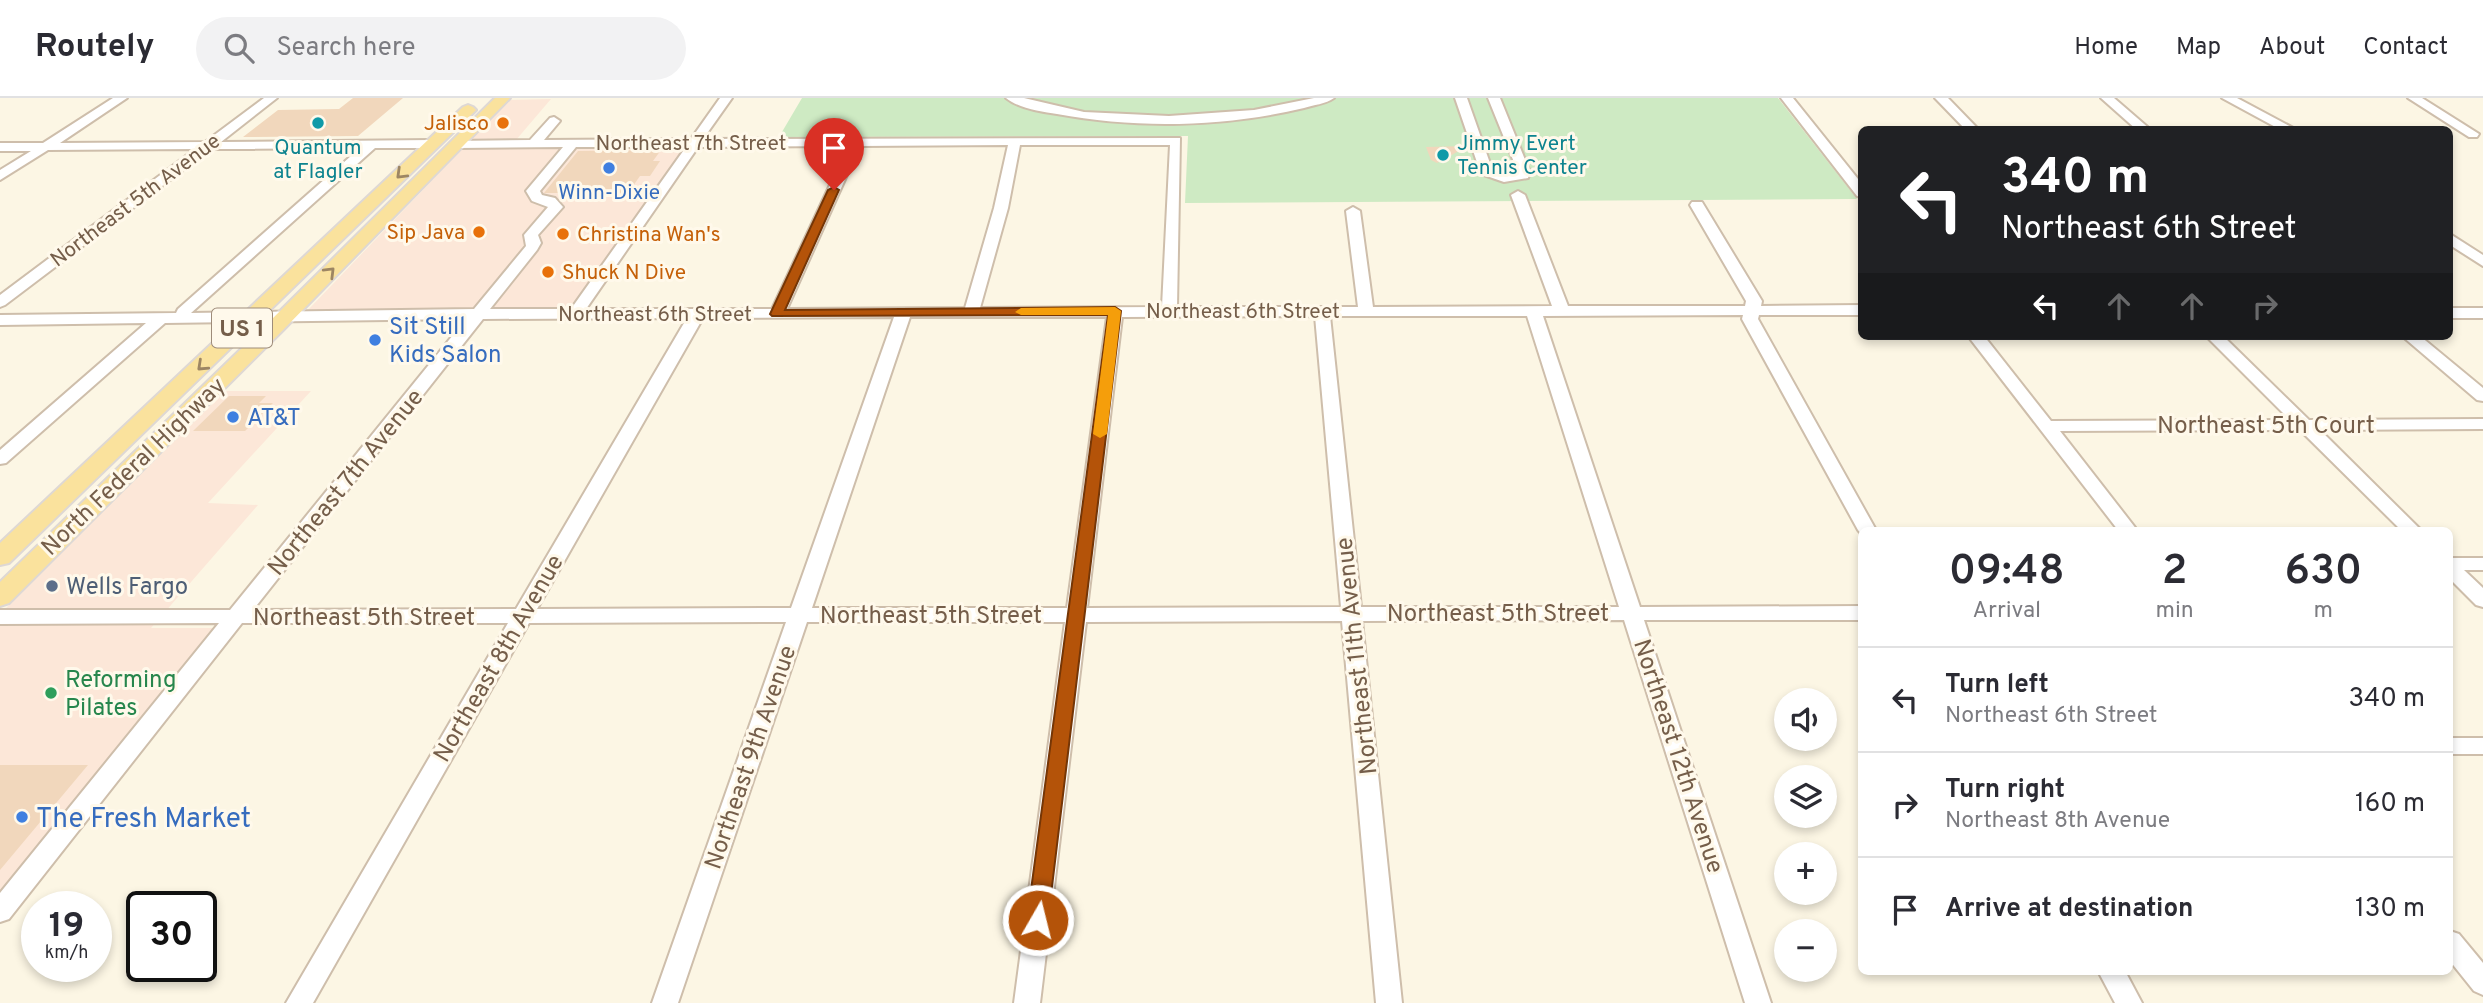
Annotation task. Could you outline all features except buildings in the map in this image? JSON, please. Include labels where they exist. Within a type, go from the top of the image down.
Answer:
[{"type":"main road","name":"North Federal Highway","points":[[454,136],[480,98]]},
{"type":"main road","name":"North Federal Highway","points":[[0,556],[256,315],[454,136],[503,98]]},
{"type":"main road","name":"North Federal Highway","points":[[0,597],[287,315],[438,151]]},
{"type":"street","points":[[0,176],[121,98]]},
{"type":"street","name":"Northeast 5th Avenue","points":[[0,302],[271,98]]},
{"type":"street","points":[[576,313],[726,98]]},
{"type":"street","points":[[1012,98],[1056,112],[1137,119],[1222,116],[1328,98]]},
{"type":"street","points":[[1461,98],[1486,171],[1494,177],[1517,178],[1524,175],[1524,172],[1494,98]]},
{"type":"street","points":[[1787,98],[1858,188]]},
{"type":"street","points":[[1941,98],[1969,126]]},
{"type":"street","points":[[2107,98],[2141,126]]},
{"type":"street","points":[[2228,98],[2283,126]]},
{"type":"street","points":[[2414,98],[2478,134]]},
{"type":"street","points":[[533,145],[554,121]]},
{"type":"street","points":[[2453,134],[2478,134]]},
{"type":"street","name":"Northeast 7th Street","points":[[454,136],[533,145],[1176,141],[1169,311]]},
{"type":"street","points":[[971,312],[1001,208],[1015,141]]},
{"type":"street","points":[[777,314],[856,142]]},
{"type":"street","name":"Northeast 7th Avenue","points":[[0,911],[532,247],[534,243],[531,235],[556,207],[555,203],[537,198],[533,191],[572,144]]},
{"type":"street","points":[[0,147],[371,145],[438,151]]},
{"type":"street","points":[[183,312],[371,145]]},
{"type":"street","points":[[1518,195],[1561,309]]},
{"type":"street","points":[[1697,205],[1754,301],[1750,319],[1865,527]]},
{"type":"street","points":[[1353,211],[1366,310]]},
{"type":"street","points":[[2453,240],[2483,261]]},
{"type":"street","name":"Northeast 12th Avenue","points":[[1533,309],[1758,1003]]},
{"type":"street","name":"Northeast 11th Avenue","points":[[1322,310],[1389,1003]]},
{"type":"street","name":"Northeast 6th Street","points":[[0,313],[183,312],[287,315],[1858,310]]},
{"type":"street","points":[[1027,1003],[1115,311]]},
{"type":"street","name":"Northeast 8th Avenue","points":[[299,1003],[698,313]]},
{"type":"street","name":"Northeast 9th Avenue","points":[[664,1003],[904,313]]},
{"type":"street","points":[[2453,313],[2483,313]]},
{"type":"street","name":"Northeast 6th Street","points":[[0,320],[160,319],[256,315]]},
{"type":"street","points":[[0,458],[160,319]]},
{"type":"street","points":[[1979,340],[2126,527]]},
{"type":"street","points":[[2218,340],[2409,527]]},
{"type":"street","points":[[2415,340],[2483,396]]},
{"type":"street","name":"Northeast 5th Court","points":[[2048,426],[2483,424]]},
{"type":"street","points":[[2453,566],[2483,564]]},
{"type":"street","points":[[2453,569],[2483,600]]},
{"type":"street","name":"Northeast 5th Street","points":[[0,617],[1352,612],[1858,613]]},
{"type":"street","points":[[2453,746],[2483,746]]},
{"type":"street","points":[[2453,946],[2483,983]]},
{"type":"street","points":[[2113,975],[2129,1003]]},
{"type":"shaded area","points":[[551,99],[510,147],[685,147],[571,308],[307,311],[509,100]]},
{"type":"shaded area","points":[[225,391],[311,391],[208,503],[258,505],[151,628],[215,628],[0,892],[0,614]]},
{"type":"green space","points":[[802,98],[1778,98],[1857,199],[1185,203],[1188,136],[779,137]]},
{"type":"slow traffic","points":[[1021,312],[1115,311],[1100,434]]},
{"type":"place","name":"Quantum at Flagler","points":[[318,123]]},
{"type":"place","name":"Jalisco","points":[[503,123]]},
{"type":"place","name":"Jimmy Evert Tennis Center","points":[[1443,155]]},
{"type":"place","name":"Winn-Dixie","points":[[609,168]]},
{"type":"place","name":"Sip Java","points":[[479,232]]},
{"type":"place","name":"Christina Wan's","points":[[563,234]]},
{"type":"place","name":"Shuck N Dive","points":[[548,272]]},
{"type":"place","name":"Sit Still Kids Salon","points":[[375,340]]},
{"type":"place","name":"AT&T","points":[[233,417]]},
{"type":"place","name":"Wells Fargo","points":[[52,586]]},
{"type":"place","name":"Reforming Pilates","points":[[51,693]]},
{"type":"place","name":"The Fresh Market","points":[[22,817]]},
{"type":"route","points":[[834,190],[777,314],[1115,311],[1038,920]]}]
